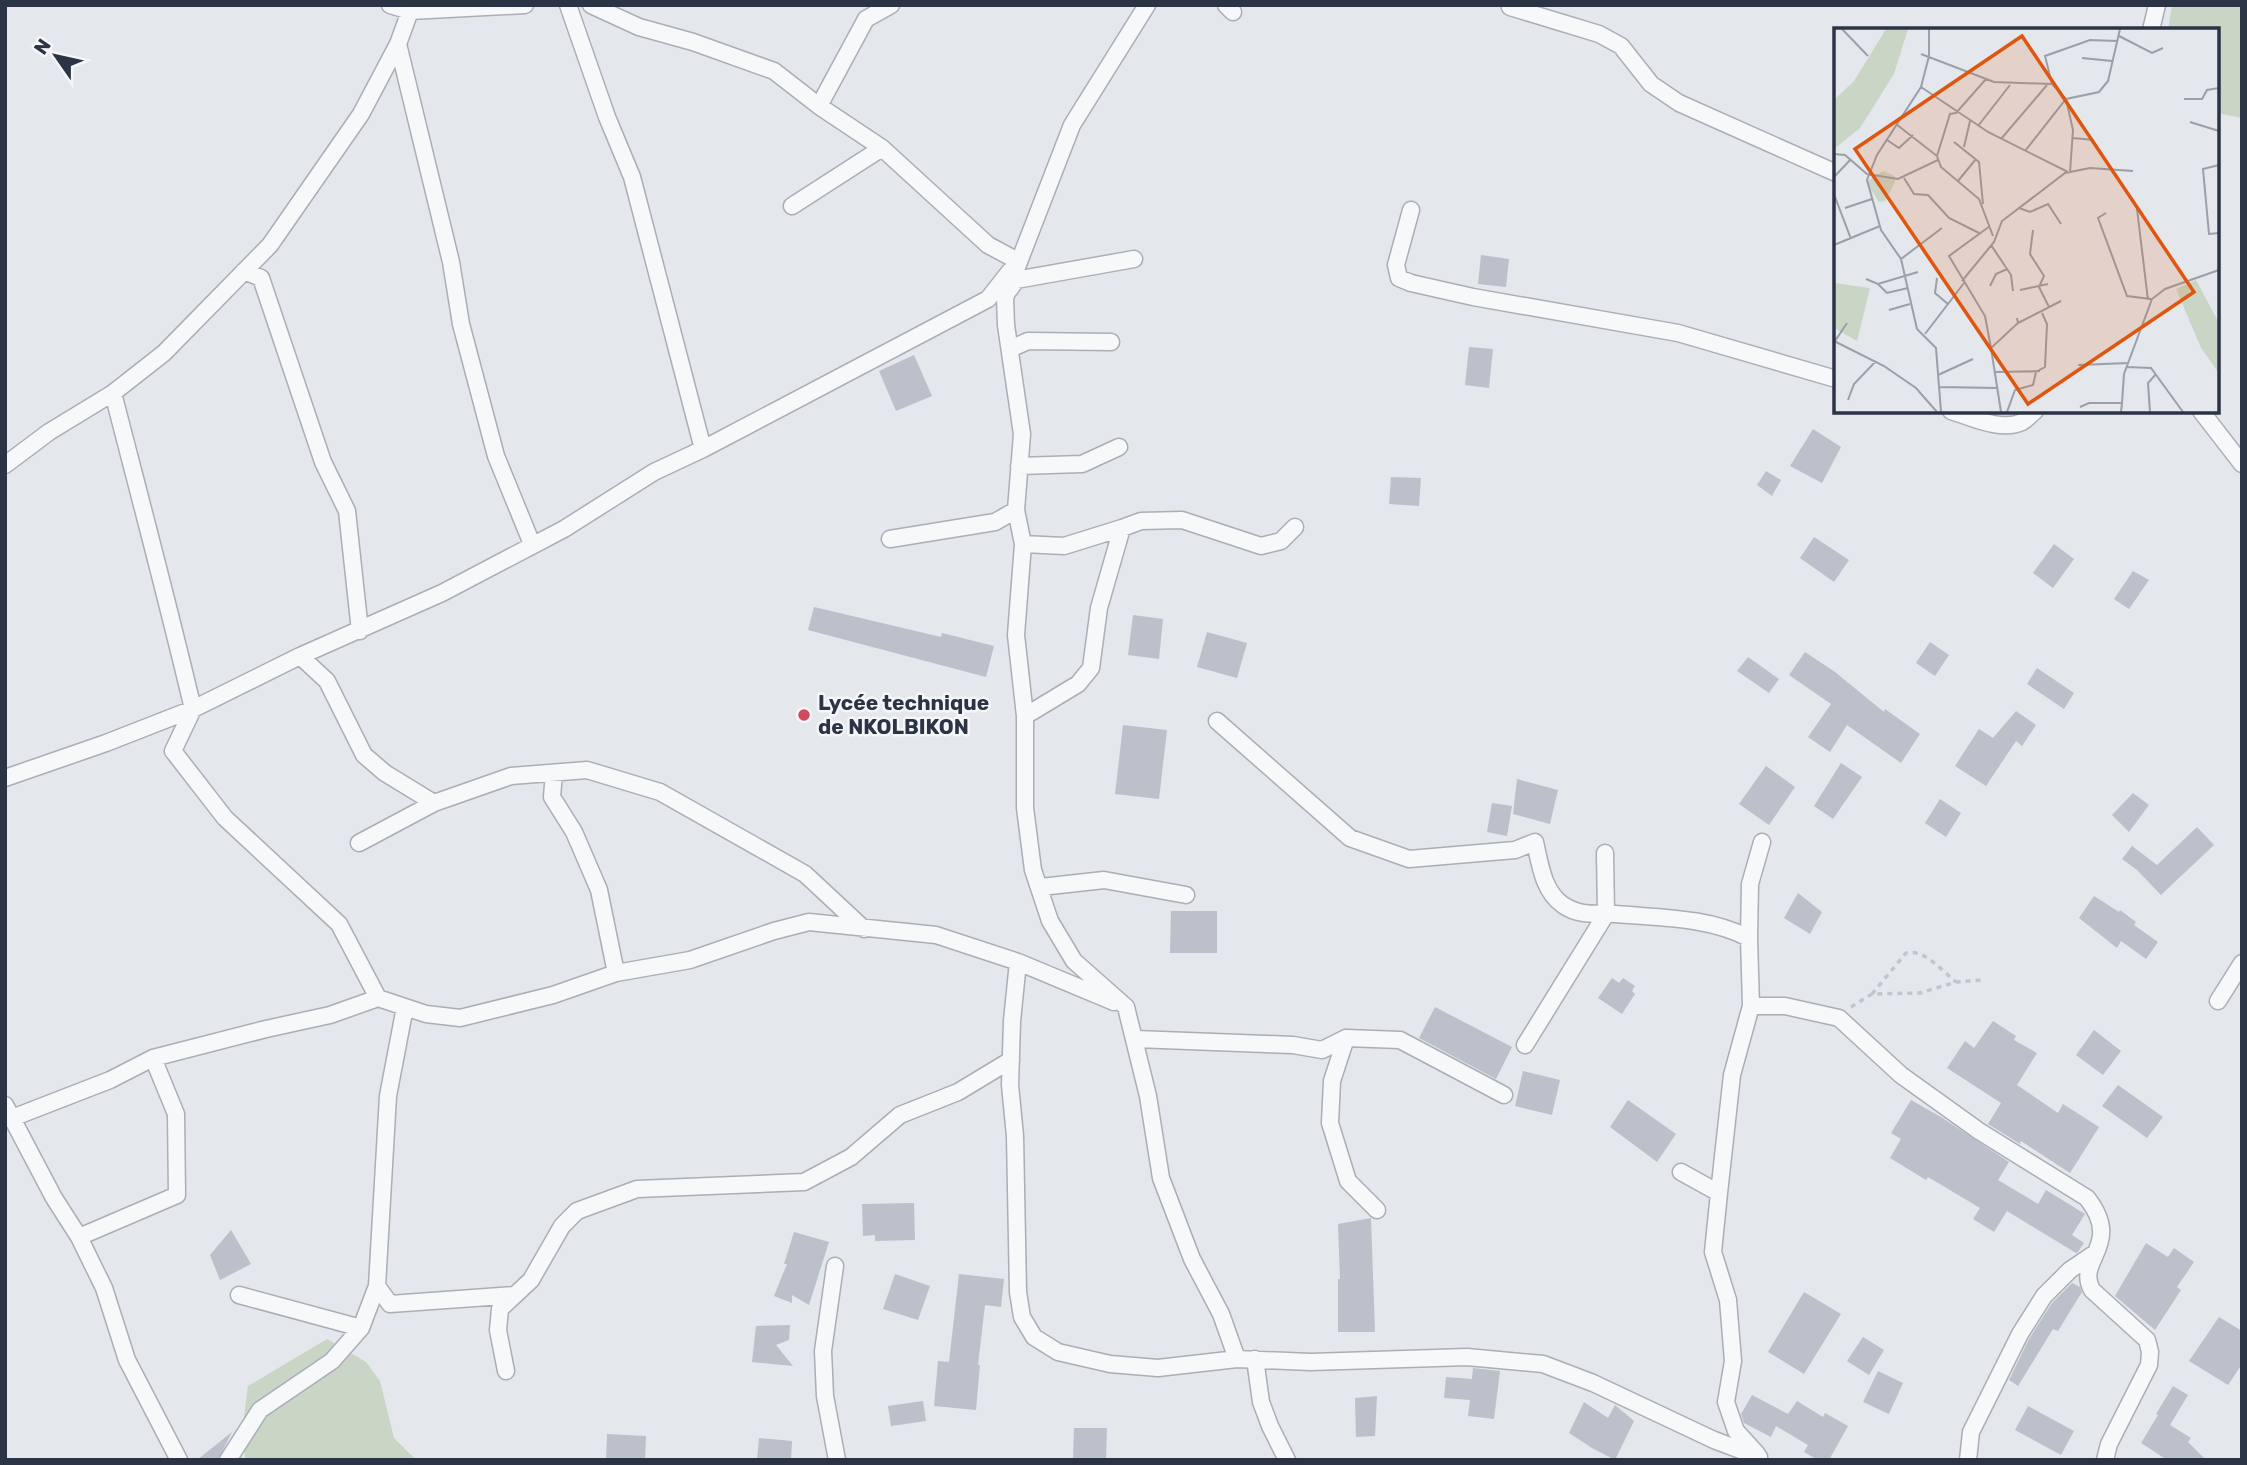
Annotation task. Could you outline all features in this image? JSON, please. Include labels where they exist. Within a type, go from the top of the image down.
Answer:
[{"type":"street","points":[[390,5],[410,11],[525,5]]},
{"type":"street","points":[[568,5],[607,117],[632,177],[704,449]]},
{"type":"street","points":[[591,5],[639,27],[693,42],[774,71],[819,107],[882,148],[988,245],[1018,261]]},
{"type":"street","points":[[819,107],[866,19],[891,5]]},
{"type":"street","points":[[1147,5],[1072,125],[1005,298],[1021,434],[1016,510],[1023,544],[1016,635],[1025,716],[1025,808],[1034,870],[1050,921],[1074,961],[1126,1007],[1148,1096],[1161,1178],[1192,1259],[1221,1314],[1237,1359]]},
{"type":"street","points":[[2151,28],[2157,5]]},
{"type":"street","points":[[1510,7],[1599,34],[1621,46],[1651,84],[1679,103],[1834,172]]},
{"type":"street","points":[[5,465],[49,432],[113,393],[164,353],[270,245],[361,114],[398,44],[410,11]]},
{"type":"street","points":[[398,44],[451,262],[461,324],[496,456],[532,544]]},
{"type":"street","points":[[792,206],[882,148]]},
{"type":"street","points":[[1411,210],[1396,265],[1399,278],[1411,283],[1473,297],[1678,333],[1834,378]]},
{"type":"street","points":[[1005,298],[1016,279],[1134,259]]},
{"type":"street","points":[[5,778],[106,744],[193,709],[300,656],[442,593],[564,529],[654,472],[704,449],[988,299],[1018,261]]},
{"type":"street","points":[[244,271],[261,278],[323,462],[347,511],[360,631]]},
{"type":"street","points":[[1010,349],[1028,341],[1111,342]]},
{"type":"street","points":[[113,393],[166,592],[174,638],[193,709],[173,751],[225,818],[339,924],[378,998]]},
{"type":"street","points":[[1958,413],[1998,425],[2022,422],[2033,413]]},
{"type":"street","points":[[2203,413],[2242,464]]},
{"type":"street","points":[[1019,466],[1082,464],[1119,447]]},
{"type":"street","points":[[890,539],[995,522],[1016,510]]},
{"type":"street","points":[[1023,544],[1064,546],[1141,521],[1182,520],[1261,546],[1281,541],[1295,527]]},
{"type":"street","points":[[1025,716],[1078,684],[1091,668],[1099,608],[1122,528]]},
{"type":"street","points":[[300,656],[327,681],[364,755],[385,773],[434,803]]},
{"type":"street","points":[[1217,721],[1350,838],[1409,859],[1515,850],[1535,842],[1544,881],[1562,904],[1584,915],[1606,914],[1701,921],[1728,928],[1749,938]]},
{"type":"street","points":[[359,842],[434,803],[511,776],[587,770],[660,792],[805,874],[864,929]]},
{"type":"street","points":[[554,773],[552,797],[574,832],[599,890],[616,973]]},
{"type":"street","points":[[1762,842],[1750,884],[1751,1006],[1732,1075],[1713,1252],[1728,1300],[1733,1361],[1726,1402],[1736,1431],[1762,1458]]},
{"type":"street","points":[[1525,1045],[1606,914],[1605,853]]},
{"type":"street","points":[[1041,887],[1104,880],[1186,895]]},
{"type":"street","points":[[179,1460],[127,1360],[104,1288],[79,1237],[54,1198],[9,1112],[110,1080],[153,1058],[330,1015],[378,998],[426,1014],[460,1018],[553,995],[616,973],[690,960],[809,922],[936,935],[1018,962],[1126,1007]]},
{"type":"street","points":[[1018,962],[1011,1060],[1018,1292],[1022,1317],[1034,1336],[1058,1352],[1110,1364],[1158,1368],[1237,1359],[1311,1362],[1467,1357],[1543,1364],[1593,1383],[1714,1440],[1762,1458]]},
{"type":"street","points":[[2218,1001],[2242,963]]},
{"type":"street","points":[[1751,1006],[1785,1006],[1839,1017],[1902,1074],[1979,1131],[2087,1198],[2101,1225],[2102,1241],[2087,1273],[2087,1283],[2147,1340],[2150,1352],[2150,1365],[2109,1444],[2105,1460]]},
{"type":"street","points":[[228,1460],[260,1410],[332,1361],[361,1328],[377,1286],[388,1096],[405,1007]]},
{"type":"street","points":[[1136,1039],[1293,1045],[1322,1050],[1346,1038],[1400,1040],[1504,1095]]},
{"type":"street","points":[[1346,1038],[1332,1081],[1330,1123],[1348,1181],[1377,1210]]},
{"type":"street","points":[[79,1237],[177,1195],[176,1114],[153,1058]]},
{"type":"street","points":[[506,1371],[498,1329],[500,1309],[531,1280],[562,1226],[577,1212],[637,1189],[804,1182],[851,1157],[900,1115],[958,1092],[1011,1060]]},
{"type":"street","points":[[1681,1172],[1718,1193]]},
{"type":"street","points":[[1968,1460],[1971,1432],[2020,1334],[2044,1296],[2070,1269],[2097,1252]]},
{"type":"street","points":[[835,1266],[823,1351],[825,1396],[836,1460]]},
{"type":"street","points":[[377,1286],[390,1304],[515,1295]]},
{"type":"street","points":[[239,1296],[361,1328]]},
{"type":"street","points":[[1255,1359],[1261,1402],[1287,1460]]},
{"type":"path","points":[[1839,1017],[1872,994],[1906,953],[1922,954],[1956,982]]},
{"type":"path","points":[[1872,994],[1920,993],[1956,982],[1983,980]]},
{"type":"green space","points":[[2172,5],[2242,5],[2242,118],[2219,113],[2219,28],[2168,28]]},
{"type":"green space","points":[[327,1339],[366,1362],[380,1381],[394,1438],[416,1460],[245,1460],[243,1424],[248,1386]]},
{"type":"building","points":[[1481,255],[1509,259],[1506,287],[1478,284]]},
{"type":"building","points":[[1469,347],[1493,349],[1489,388],[1465,385]]},
{"type":"building","points":[[914,355],[932,396],[896,411],[879,371]]},
{"type":"building","points":[[1813,429],[1841,447],[1822,483],[1790,466]]},
{"type":"building","points":[[1766,471],[1781,480],[1772,496],[1757,485]]},
{"type":"building","points":[[1391,477],[1421,478],[1419,506],[1389,504]]},
{"type":"building","points":[[1814,537],[1849,560],[1834,582],[1800,558]]},
{"type":"building","points":[[2054,544],[2074,559],[2053,588],[2033,573]]},
{"type":"building","points":[[2133,571],[2149,580],[2129,609],[2114,599]]},
{"type":"building","points":[[814,607],[941,637],[942,633],[994,646],[986,677],[808,630]]},
{"type":"building","points":[[1133,615],[1163,619],[1159,659],[1128,655]]},
{"type":"building","points":[[1207,632],[1247,643],[1237,678],[1197,667]]},
{"type":"building","points":[[1930,642],[1949,655],[1935,676],[1916,663]]},
{"type":"building","points":[[1805,652],[1835,672],[1884,712],[1885,709],[1920,734],[1901,763],[1847,725],[1830,752],[1808,737],[1831,704],[1789,675]]},
{"type":"building","points":[[1748,657],[1779,679],[1769,693],[1737,671]]},
{"type":"building","points":[[2037,668],[2074,693],[2064,709],[2027,684]]},
{"type":"building","points":[[2016,711],[2036,725],[2022,746],[2016,741],[1986,786],[1955,766],[1979,729],[1993,738]]},
{"type":"building","points":[[1123,725],[1167,730],[1159,799],[1115,794]]},
{"type":"building","points":[[1841,763],[1862,777],[1833,819],[1814,806]]},
{"type":"building","points":[[1766,766],[1795,787],[1769,825],[1739,804]]},
{"type":"building","points":[[1517,779],[1558,790],[1550,824],[1513,814]]},
{"type":"building","points":[[2133,793],[2149,805],[2129,832],[2112,815]]},
{"type":"building","points":[[1940,799],[1961,813],[1946,837],[1925,823]]},
{"type":"building","points":[[1492,803],[1512,806],[1507,836],[1487,832]]},
{"type":"building","points":[[2197,827],[2214,845],[2161,895],[2122,859],[2132,846],[2157,865]]},
{"type":"building","points":[[1798,893],[1822,912],[1810,934],[1784,918]]},
{"type":"building","points":[[2094,896],[2119,912],[2120,910],[2136,922],[2134,925],[2158,942],[2146,959],[2121,941],[2117,948],[2079,918]]},
{"type":"building","points":[[1171,911],[1217,911],[1217,953],[1170,953]]},
{"type":"building","points":[[1612,978],[1619,983],[1623,978],[1635,986],[1632,991],[1635,994],[1622,1014],[1598,998]]},
{"type":"building","points":[[1435,1007],[1512,1047],[1496,1079],[1419,1038]]},
{"type":"building","points":[[1993,1021],[2016,1036],[2014,1040],[2037,1053],[2017,1085],[2058,1113],[2063,1104],[2099,1127],[2070,1173],[2021,1141],[2020,1144],[1988,1124],[2001,1103],[1947,1068],[1965,1041],[1974,1048]]},
{"type":"building","points":[[2094,1030],[2121,1051],[2103,1075],[2076,1055]]},
{"type":"building","points":[[1523,1071],[1560,1080],[1552,1115],[1515,1106]]},
{"type":"building","points":[[2118,1085],[2163,1117],[2147,1138],[2102,1106]]},
{"type":"building","points":[[1628,1100],[1676,1134],[1657,1162],[1610,1127]]},
{"type":"building","points":[[1911,1100],[2009,1162],[1998,1180],[2038,1204],[2046,1190],[2085,1214],[2072,1235],[2084,1243],[2078,1252],[2007,1211],[1994,1232],[1973,1219],[1980,1208],[1890,1158],[1901,1139],[1891,1133]]},
{"type":"building","points":[[914,1203],[915,1240],[875,1241],[875,1235],[863,1236],[862,1204]]},
{"type":"building","points":[[1371,1218],[1375,1332],[1338,1332],[1338,1224]]},
{"type":"building","points":[[231,1230],[251,1264],[220,1280],[210,1255]]},
{"type":"building","points":[[794,1232],[829,1242],[809,1305],[792,1295],[792,1303],[774,1296],[787,1264],[784,1264]]},
{"type":"building","points":[[2146,1243],[2168,1257],[2174,1248],[2194,1262],[2177,1287],[2181,1290],[2155,1330],[2115,1296]]},
{"type":"building","points":[[895,1274],[930,1286],[918,1320],[883,1309]]},
{"type":"building","points":[[959,1274],[1004,1279],[1001,1307],[985,1305],[976,1410],[934,1406],[938,1361],[949,1362]]},
{"type":"building","points":[[2072,1283],[2080,1287],[2082,1292],[2058,1331],[2053,1329],[2018,1386],[2009,1380],[2029,1339],[2052,1303]]},
{"type":"building","points":[[1804,1292],[1841,1314],[1804,1374],[1768,1352]]},
{"type":"building","points":[[2219,1317],[2242,1331],[2242,1364],[2228,1385],[2189,1361]]},
{"type":"building","points":[[790,1325],[789,1340],[776,1345],[793,1366],[752,1362],[756,1326]]},
{"type":"building","points":[[1863,1337],[1884,1350],[1869,1375],[1847,1361]]},
{"type":"building","points":[[1473,1368],[1500,1371],[1494,1419],[1468,1416],[1470,1400],[1444,1398],[1446,1377],[1472,1379]]},
{"type":"building","points":[[1878,1371],[1903,1383],[1889,1414],[1863,1402]]},
{"type":"building","points":[[2173,1386],[2188,1395],[2170,1425],[2191,1438],[2188,1442],[2206,1460],[2167,1460],[2141,1443]]},
{"type":"building","points":[[1752,1395],[1788,1414],[1797,1401],[1823,1417],[1825,1413],[1848,1426],[1829,1460],[1818,1460],[1804,1452],[1808,1445],[1776,1426],[1771,1437],[1744,1423],[1741,1414]]},
{"type":"building","points":[[1377,1396],[1375,1436],[1356,1437],[1355,1398]]},
{"type":"building","points":[[923,1401],[926,1421],[891,1426],[888,1406]]},
{"type":"building","points":[[1584,1402],[1608,1418],[1615,1405],[1634,1421],[1615,1460],[1569,1433]]},
{"type":"building","points":[[2028,1406],[2074,1431],[2061,1455],[2015,1430]]},
{"type":"building","points":[[1074,1428],[1107,1428],[1106,1460],[1073,1460]]},
{"type":"building","points":[[232,1432],[218,1460],[197,1460]]},
{"type":"building","points":[[607,1434],[646,1436],[645,1460],[606,1460]]},
{"type":"building","points":[[759,1438],[792,1441],[791,1460],[757,1460]]},
{"type":"place","name":"Lycée technique de NKOLBIKON","points":[[804,715]]}]
